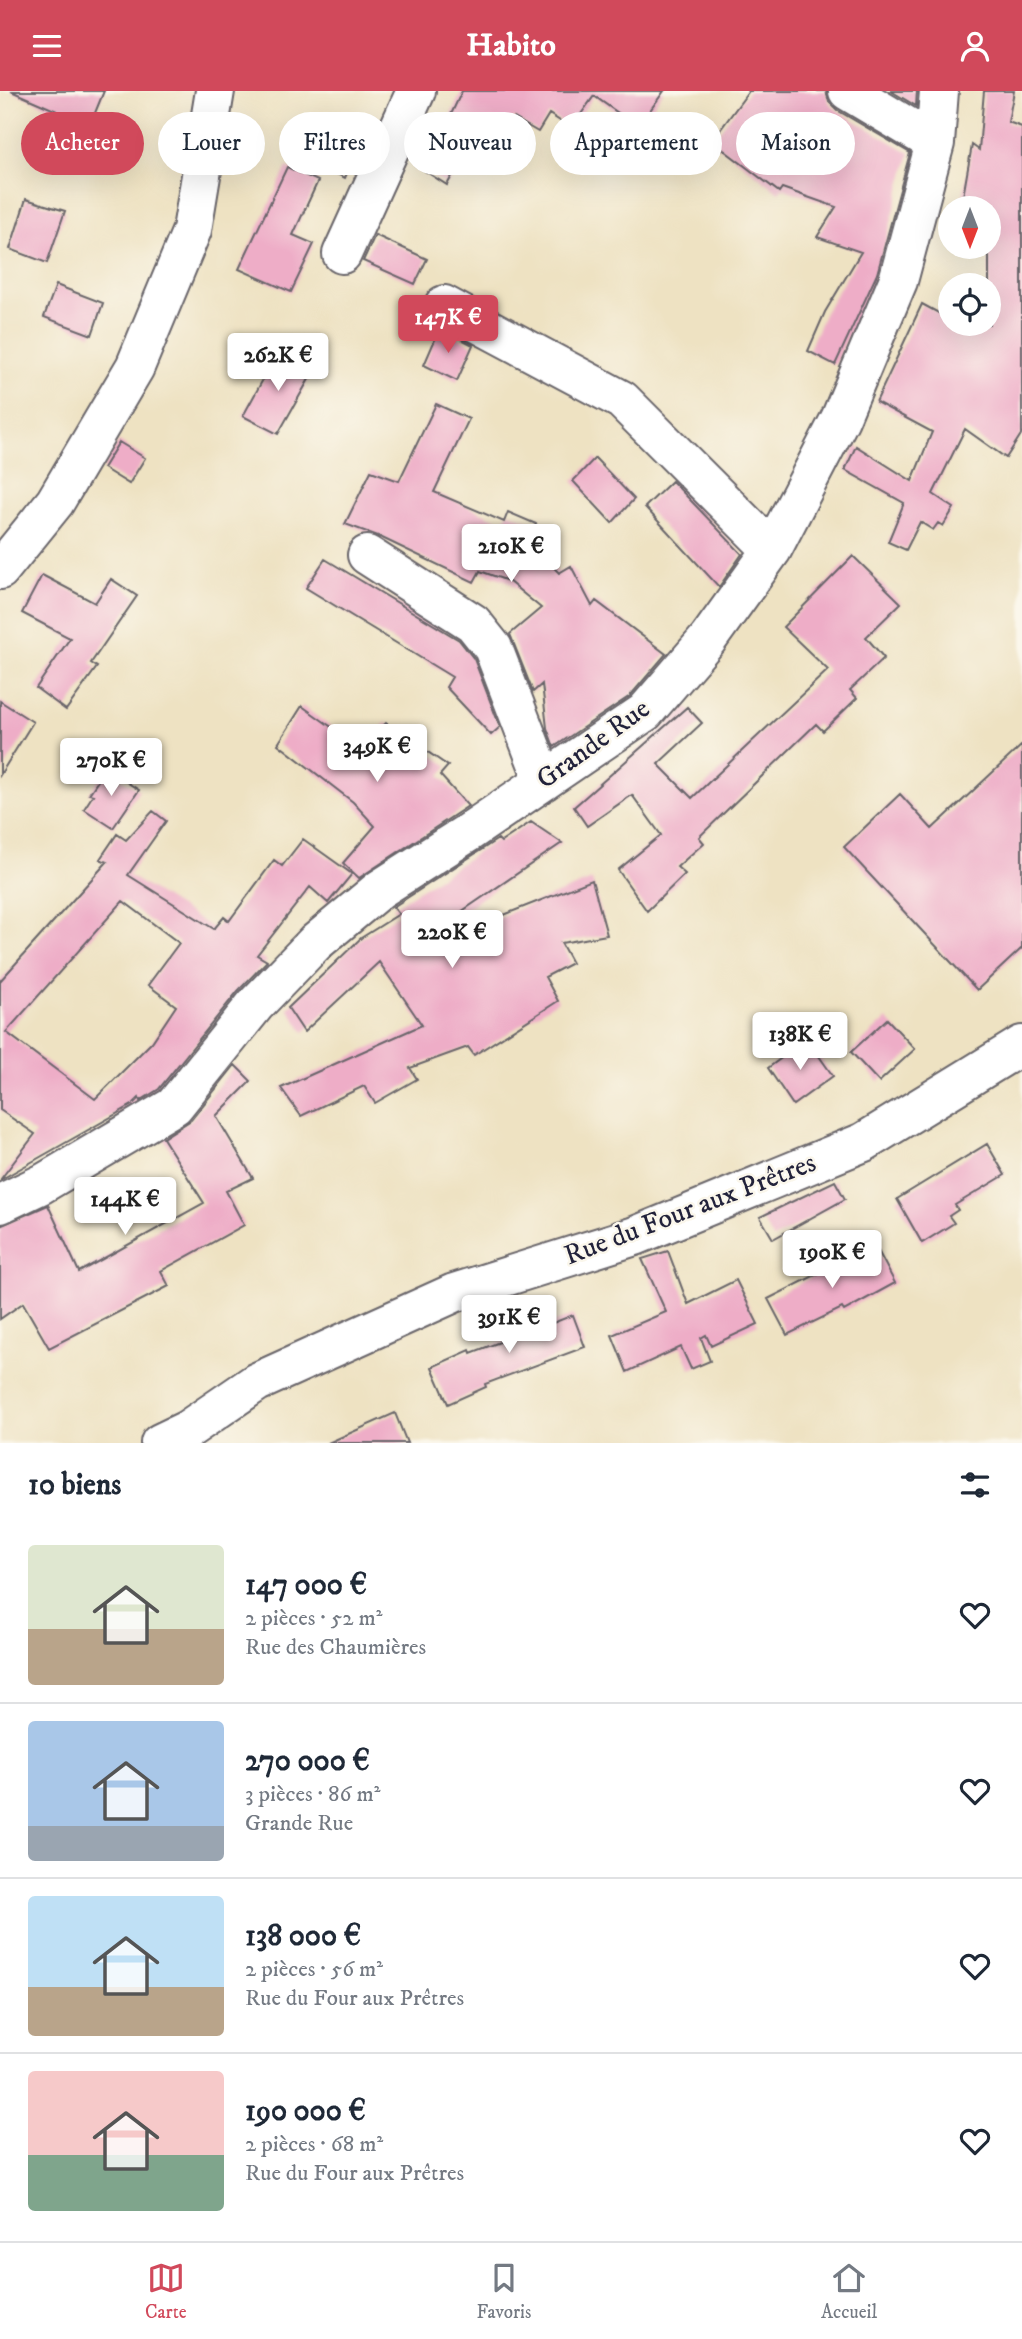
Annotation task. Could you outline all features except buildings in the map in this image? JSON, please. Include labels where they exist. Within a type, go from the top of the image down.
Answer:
[{"type":"street","points":[[0,570],[55,502],[135,367],[192,230],[215,91]]},
{"type":"street","points":[[342,254],[416,91]]},
{"type":"street","points":[[848,91],[935,143]]},
{"type":"street","name":"Grande Rue","points":[[0,1204],[52,1179],[174,1107],[255,1005],[315,943],[380,889],[645,712],[708,639],[772,550],[840,419],[898,281],[935,143],[939,91]]},
{"type":"street","points":[[444,305],[622,400],[772,550]]},
{"type":"street","points":[[367,555],[473,623],[493,648],[544,781]]},
{"type":"street","name":"Rue du Four aux Prêtres","points":[[160,1443],[187,1430],[257,1382],[454,1293],[635,1236],[864,1142],[1022,1045]]}]
